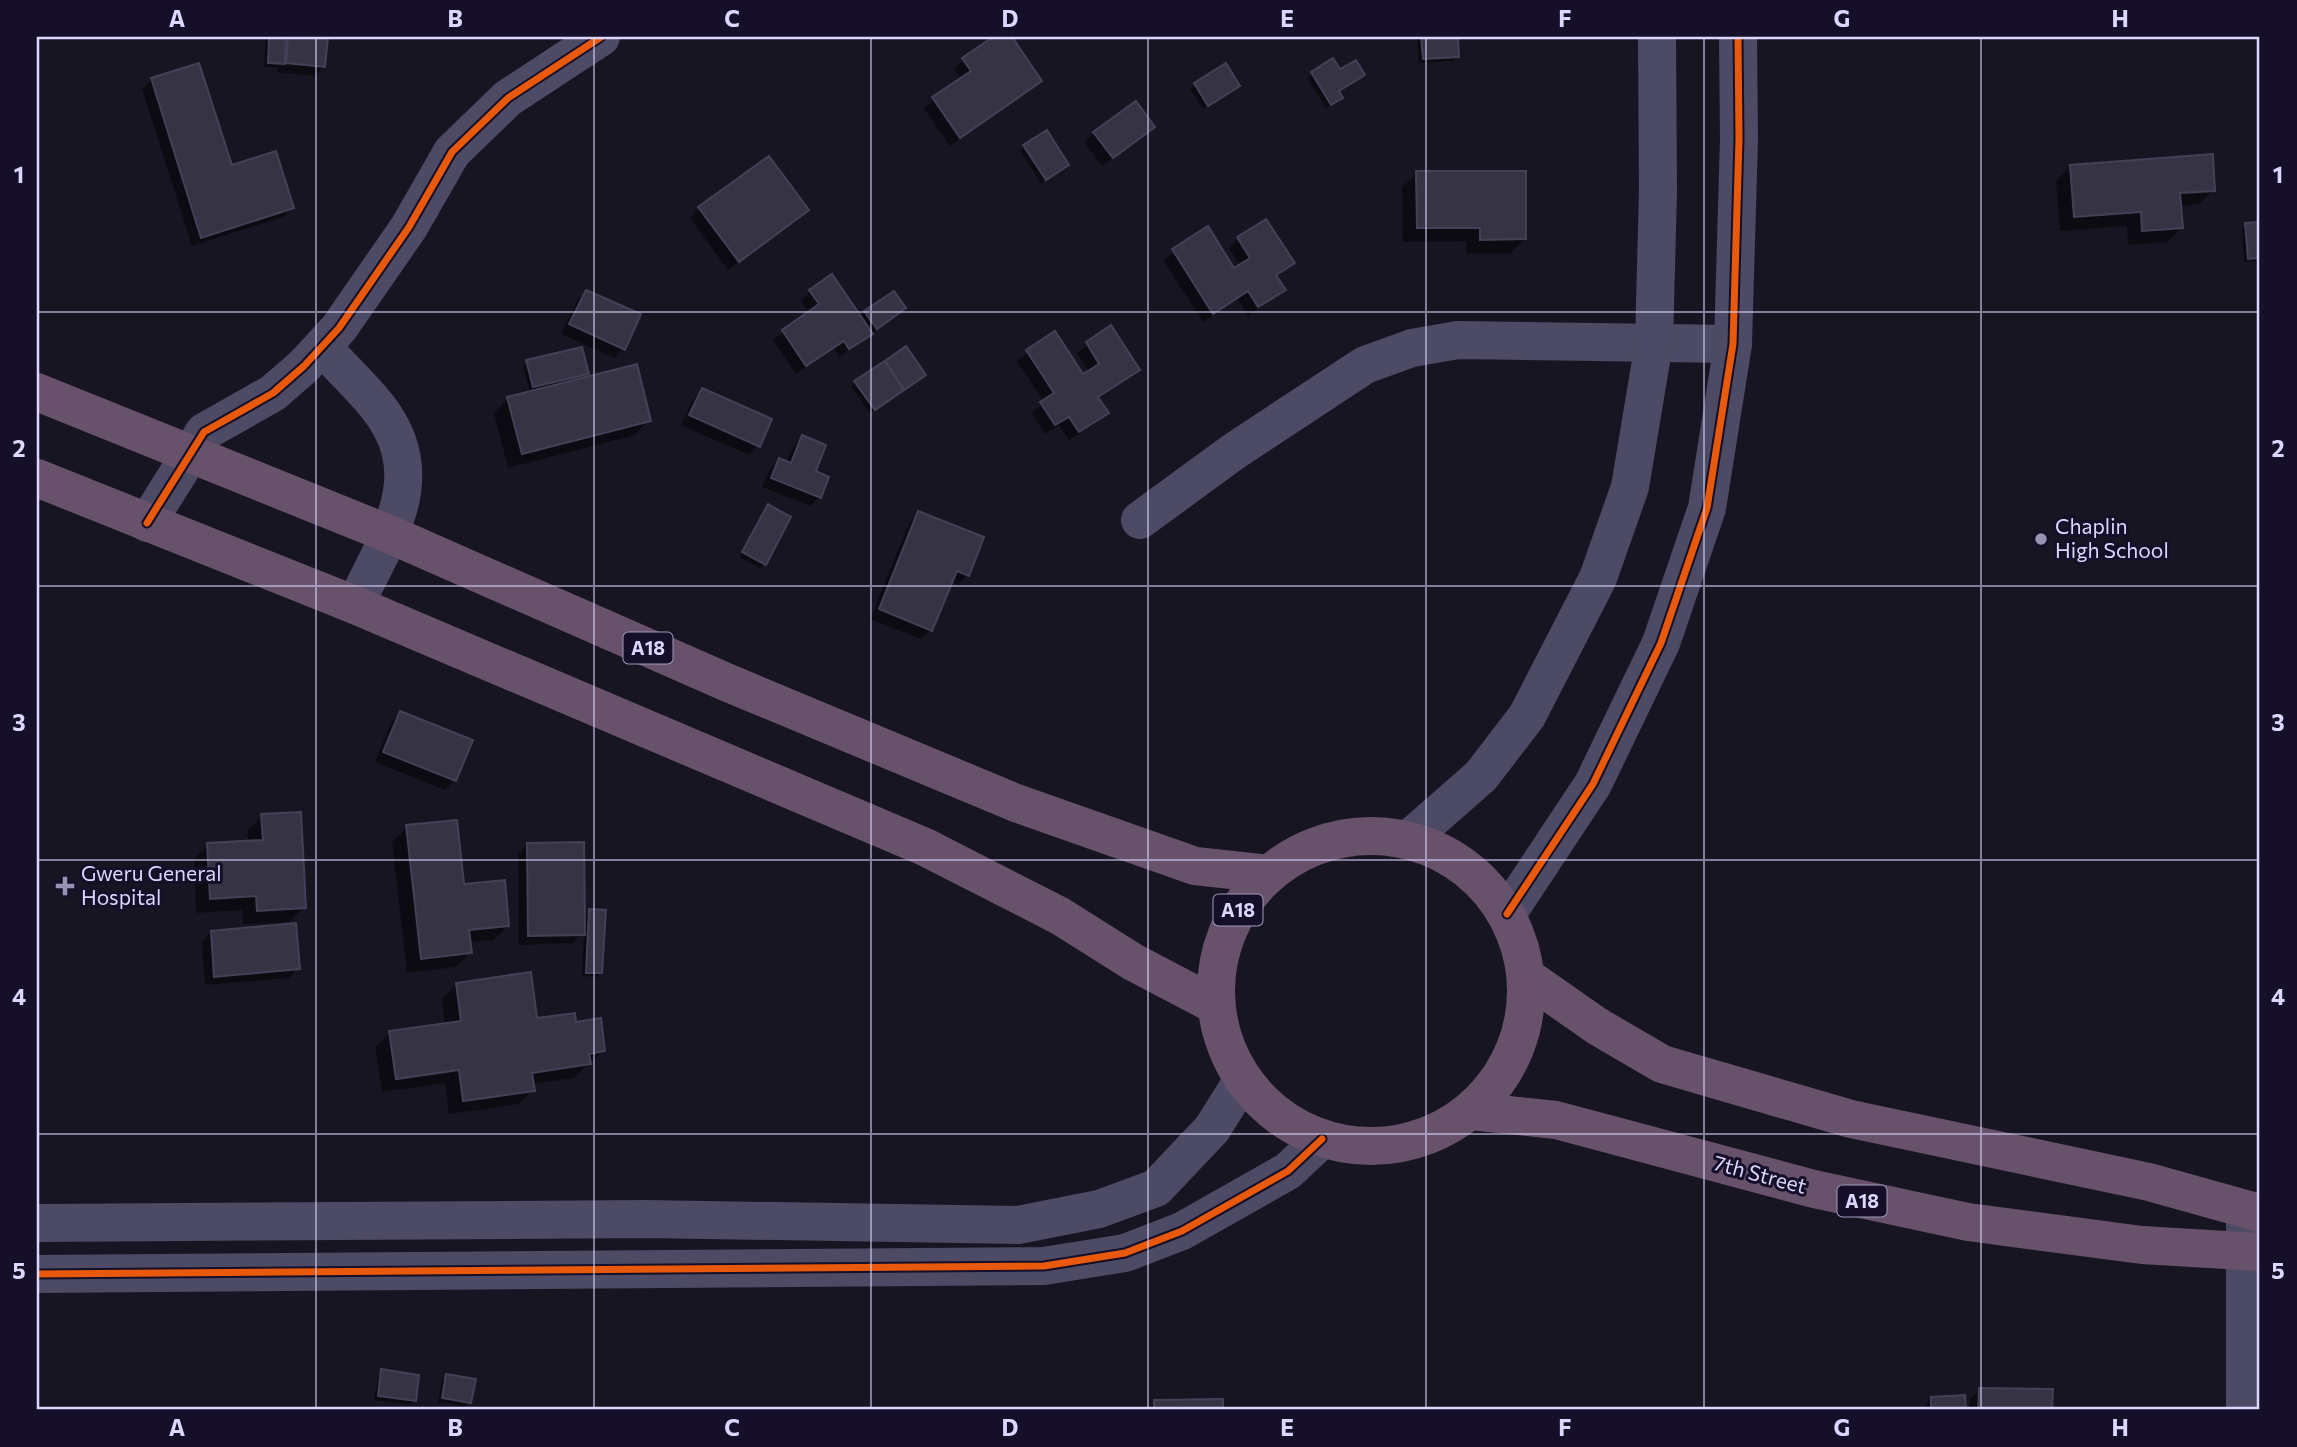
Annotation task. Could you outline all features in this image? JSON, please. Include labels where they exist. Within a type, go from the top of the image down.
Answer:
[{"type":"highway","name":"A18","points":[[37,392],[389,534],[726,682],[1016,803],[1195,866],[1269,874]]},
{"type":"highway","points":[[37,478],[355,606],[925,847],[1060,916],[1133,962],[1215,1006]]},
{"type":"highway","name":"A18","points":[[1359,836],[1408,840],[1448,855],[1473,874],[1507,914],[1527,977],[1524,1027],[1504,1073],[1471,1111],[1426,1137],[1373,1147],[1322,1139],[1278,1116],[1242,1081],[1215,1006],[1219,956],[1237,911],[1269,874],[1311,848],[1359,836]]},
{"type":"highway","points":[[1527,977],[1597,1026],[1662,1064],[1852,1119],[2149,1182],[2253,1210]]},
{"type":"highway","name":"7th Street","points":[[1471,1111],[1556,1119],[1814,1189],[1968,1222],[2141,1245],[2252,1252]]},
{"type":"street","points":[[147,523],[205,432],[273,393],[322,347],[409,227],[452,152],[508,98],[601,37]]},
{"type":"street","points":[[1408,840],[1481,776],[1527,716],[1598,578],[1630,487],[1654,343],[1658,191],[1657,37]]},
{"type":"street","points":[[1507,914],[1593,784],[1661,643],[1707,508],[1732,344],[1739,139],[1738,37]]},
{"type":"street","points":[[1140,520],[1233,452],[1365,365],[1412,348],[1458,340],[1732,344]]},
{"type":"street","points":[[322,347],[378,408],[397,439],[405,463],[405,486],[389,534],[355,606]]},
{"type":"street","points":[[37,1223],[646,1219],[1018,1225],[1099,1209],[1156,1188],[1212,1129],[1242,1081]]},
{"type":"street","points":[[37,1274],[646,1267],[1044,1266],[1125,1253],[1182,1231],[1288,1171],[1322,1139]]},
{"type":"street","points":[[1156,1188],[1182,1231]]},
{"type":"street","points":[[2245,1410],[2253,1210]]},
{"type":"street","points":[[646,1219],[646,1267]]},
{"type":"building","points":[[269,37],[286,37],[285,64],[268,63]]},
{"type":"building","points":[[288,37],[328,37],[325,67],[286,63]]},
{"type":"building","points":[[993,37],[1012,37],[1042,81],[960,138],[932,97],[971,71],[962,58]]},
{"type":"building","points":[[1421,37],[1458,37],[1459,57],[1423,59]]},
{"type":"building","points":[[1333,58],[1340,69],[1356,60],[1365,75],[1339,91],[1343,98],[1331,105],[1311,72]]},
{"type":"building","points":[[199,63],[232,165],[276,151],[294,208],[201,238],[151,78]]},
{"type":"building","points":[[1226,63],[1240,86],[1208,106],[1194,83]]},
{"type":"building","points":[[1136,101],[1155,127],[1113,158],[1093,132]]},
{"type":"building","points":[[1047,130],[1069,165],[1046,180],[1023,145]]},
{"type":"building","points":[[2213,154],[2215,191],[2180,193],[2183,228],[2142,231],[2141,212],[2074,217],[2070,165]]},
{"type":"building","points":[[769,156],[809,210],[739,262],[698,207]]},
{"type":"building","points":[[1416,171],[1526,171],[1526,239],[1480,240],[1480,228],[1417,228]]},
{"type":"building","points":[[1266,219],[1295,263],[1276,275],[1286,290],[1258,307],[1248,291],[1213,314],[1172,249],[1208,226],[1234,268],[1250,258],[1237,237]]},
{"type":"building","points":[[2260,222],[2260,258],[2248,259],[2245,223]]},
{"type":"building","points":[[832,274],[873,334],[849,349],[844,341],[806,366],[782,330],[819,304],[809,290]]},
{"type":"building","points":[[586,290],[641,314],[625,350],[569,324]]},
{"type":"building","points":[[894,291],[906,308],[877,329],[864,311]]},
{"type":"building","points":[[1111,325],[1140,370],[1098,397],[1109,413],[1079,432],[1069,417],[1055,425],[1040,402],[1054,393],[1026,350],[1055,331],[1083,374],[1099,364],[1086,342]]},
{"type":"building","points":[[906,346],[926,375],[904,390],[885,361]]},
{"type":"building","points":[[582,347],[589,374],[533,387],[526,360]]},
{"type":"building","points":[[885,361],[904,390],[875,410],[854,381]]},
{"type":"building","points":[[637,364],[651,421],[522,454],[507,397]]},
{"type":"building","points":[[702,388],[772,419],[760,447],[689,415]]},
{"type":"building","points":[[802,435],[826,445],[816,471],[829,477],[821,498],[771,478],[779,458],[791,463]]},
{"type":"building","points":[[768,504],[791,517],[766,565],[742,552]]},
{"type":"building","points":[[918,511],[984,537],[969,576],[957,571],[932,631],[879,609]]},
{"type":"building","points":[[400,711],[473,740],[456,781],[383,752]]},
{"type":"building","points":[[301,812],[306,908],[257,911],[256,896],[210,899],[207,843],[263,840],[261,814]]},
{"type":"building","points":[[457,820],[464,884],[505,880],[509,926],[469,930],[472,953],[421,959],[406,825]]},
{"type":"building","points":[[584,842],[585,935],[528,936],[527,843]]},
{"type":"building","points":[[589,909],[606,910],[602,973],[586,973]]},
{"type":"building","points":[[296,923],[300,969],[214,977],[211,931]]},
{"type":"building","points":[[531,972],[537,1018],[575,1013],[576,1022],[601,1018],[605,1051],[589,1054],[591,1064],[532,1073],[535,1091],[463,1101],[459,1070],[396,1079],[389,1031],[461,1021],[456,983]]},
{"type":"building","points":[[381,1369],[419,1375],[416,1401],[378,1396]]},
{"type":"building","points":[[446,1374],[476,1379],[471,1403],[442,1398]]},
{"type":"building","points":[[1979,1388],[2053,1389],[2052,1410],[1978,1410]]},
{"type":"building","points":[[1965,1395],[1966,1410],[1931,1410],[1931,1397]]},
{"type":"building","points":[[1223,1399],[1223,1410],[1154,1410],[1154,1400]]},
{"type":"cycle path","points":[[147,523],[204,432],[273,393],[304,366],[339,328],[409,227],[452,152],[508,98],[601,37]]},
{"type":"cycle path","points":[[1507,914],[1593,784],[1661,643],[1707,508],[1733,344],[1739,139],[1738,37]]},
{"type":"cycle path","points":[[37,1274],[1044,1266],[1125,1253],[1182,1231],[1288,1171],[1322,1139]]},
{"type":"place","name":"Chaplin High School","points":[[2041,539]]},
{"type":"place","name":"Gweru General Hospital","points":[[65,886]]}]
